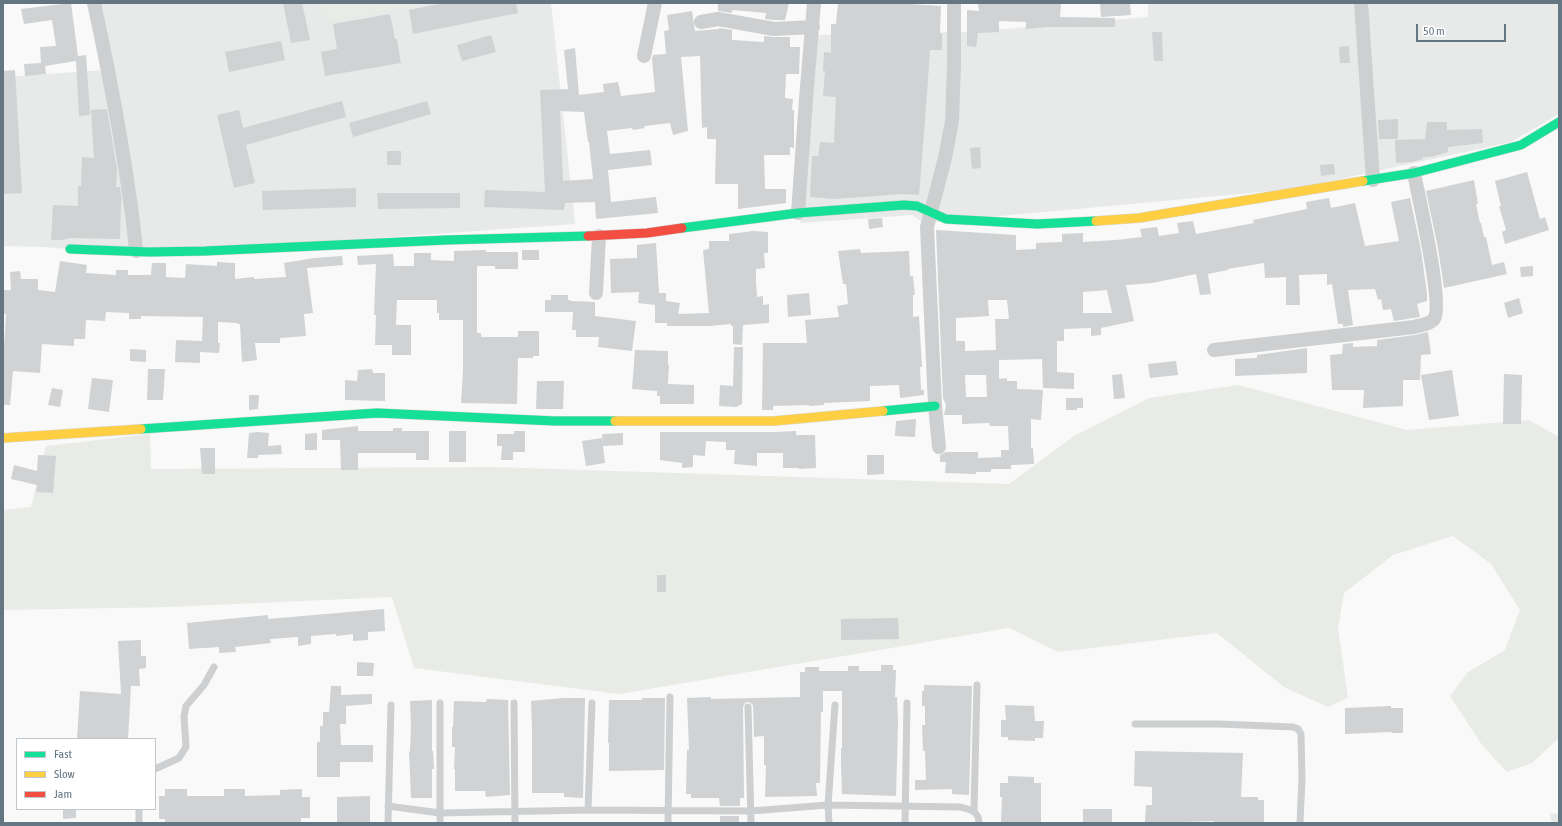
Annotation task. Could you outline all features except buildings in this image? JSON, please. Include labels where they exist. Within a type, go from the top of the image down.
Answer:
[{"type":"street","points":[[94,3],[108,68],[122,148],[134,219],[136,251]]},
{"type":"street","points":[[644,56],[655,3]]},
{"type":"street","points":[[798,213],[814,3]]},
{"type":"street","points":[[939,447],[927,227],[945,158],[952,121],[954,3]]},
{"type":"street","points":[[1361,3],[1374,180]]},
{"type":"street","points":[[701,22],[718,19],[774,29],[813,27]]},
{"type":"street","points":[[70,250],[149,252],[205,251],[438,240],[599,236],[647,233],[798,213],[904,205],[917,206],[946,219],[1037,224],[1139,218],[1414,173],[1521,145],[1559,122]]},
{"type":"street","points":[[1214,350],[1414,327],[1429,323],[1434,318],[1436,312],[1434,282],[1414,173]]},
{"type":"street","points":[[596,292],[599,236]]},
{"type":"street","points":[[3,438],[377,413],[555,421],[774,421],[936,406]]},
{"type":"lane","points":[[156,769],[179,758],[186,746],[184,716],[186,706],[204,685],[214,667]]},
{"type":"lane","points":[[977,685],[974,811],[979,819],[979,823]]},
{"type":"lane","points":[[668,823],[670,697]]},
{"type":"lane","points":[[440,703],[440,823]]},
{"type":"lane","points":[[514,703],[515,823]]},
{"type":"lane","points":[[588,810],[592,703]]},
{"type":"lane","points":[[905,823],[907,703]]},
{"type":"lane","points":[[388,823],[391,705]]},
{"type":"lane","points":[[829,823],[828,805],[835,705]]},
{"type":"lane","points":[[748,707],[751,823]]},
{"type":"lane","points":[[1135,724],[1220,724],[1293,727],[1298,729],[1301,734],[1302,778],[1300,823]]},
{"type":"lane","points":[[388,806],[440,813],[588,810],[751,811],[828,805],[960,807],[974,811]]},
{"type":"lane","points":[[139,810],[139,823]]},
{"type":"shaded area","points":[[91,3],[551,3],[575,224],[139,255],[44,247],[3,246],[3,77],[106,70]]},
{"type":"shaded area","points":[[321,3],[431,3],[325,23]]},
{"type":"shaded area","points":[[1148,3],[1559,3],[1559,114],[1511,142],[1294,189],[924,223],[912,215],[800,223],[812,35],[968,32],[1148,17]]},
{"type":"shaded area","points":[[1238,385],[1407,430],[1529,420],[1559,437],[1559,738],[1532,763],[1507,772],[1482,745],[1450,696],[1468,672],[1505,650],[1520,610],[1491,564],[1453,536],[1393,555],[1344,593],[1338,628],[1348,698],[1328,707],[1284,687],[1217,633],[1058,652],[1009,628],[619,694],[414,668],[392,597],[169,607],[3,610],[3,510],[31,507],[46,446],[150,434],[151,469],[493,467],[1009,484],[1074,436],[1149,398]]},
{"type":"shaded area","points":[[1550,813],[1559,814],[1559,823],[1551,823]]},
{"type":"traffic: fast","points":[[1363,181],[1414,173],[1521,145],[1559,122]]},
{"type":"traffic: fast","points":[[682,228],[798,213],[904,205],[917,206],[946,219],[1037,224],[1096,221]]},
{"type":"traffic: fast","points":[[70,249],[149,252],[205,251],[446,240],[588,236]]},
{"type":"traffic: fast","points":[[883,411],[935,406]]},
{"type":"traffic: fast","points":[[141,429],[377,413],[555,421],[615,421]]},
{"type":"traffic: slow","points":[[1096,221],[1139,218],[1363,181]]},
{"type":"traffic: slow","points":[[615,421],[774,421],[883,411]]},
{"type":"traffic: slow","points":[[3,438],[141,429]]},
{"type":"traffic: jam","points":[[588,236],[647,233],[682,228]]}]
